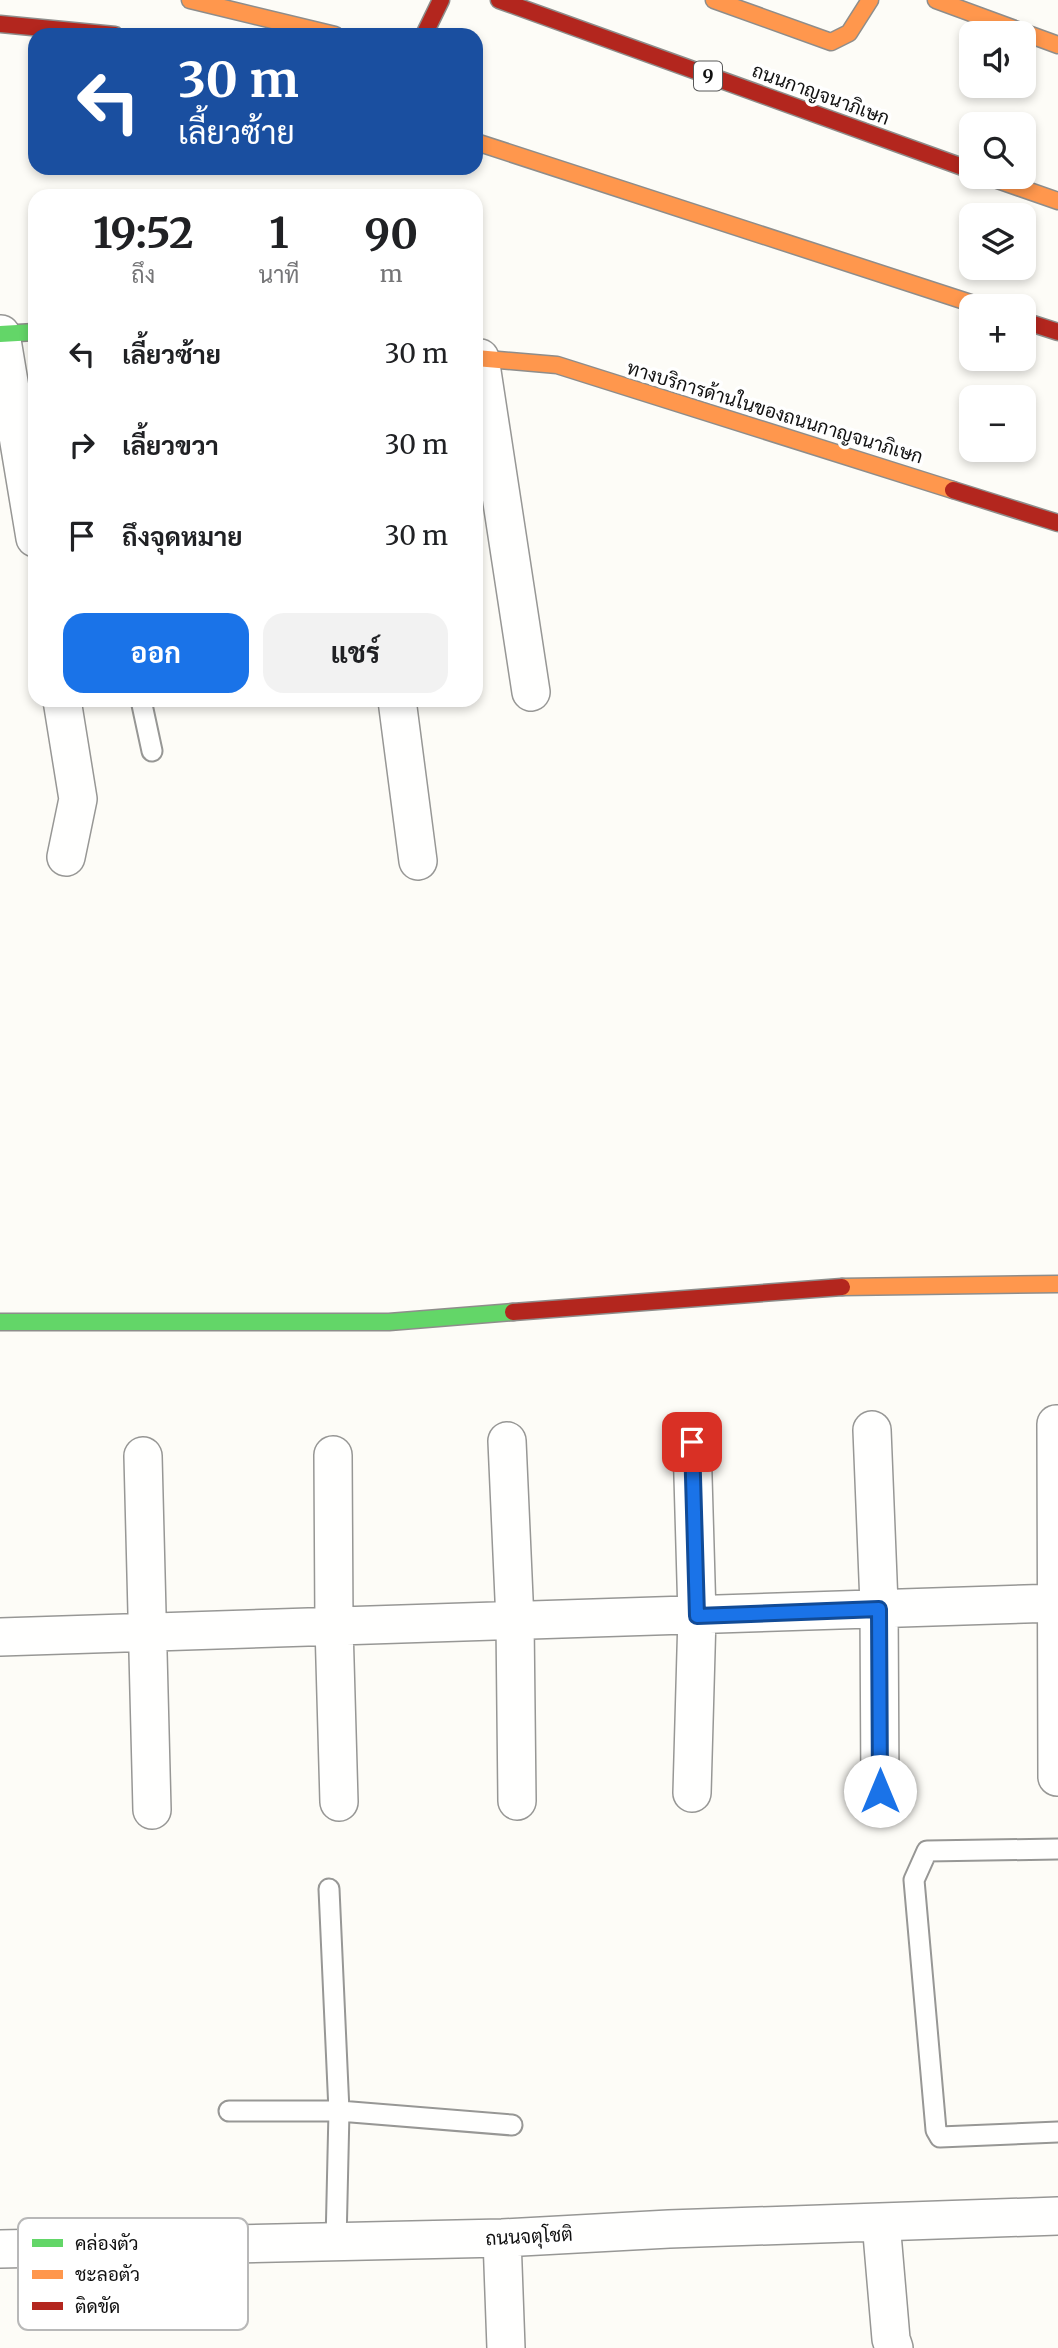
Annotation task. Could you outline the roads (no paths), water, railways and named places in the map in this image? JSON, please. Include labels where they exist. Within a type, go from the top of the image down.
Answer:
[{"type":"main road","points":[[190,0],[306,28]]},
{"type":"main road","points":[[427,28],[441,0]]},
{"type":"main road","name":"ถนนกาญจนาภิเษก","points":[[499,0],[959,166]]},
{"type":"main road","points":[[714,0],[831,41],[849,33],[870,0]]},
{"type":"main road","points":[[936,0],[1058,45]]},
{"type":"main road","points":[[0,24],[42,28]]},
{"type":"main road","points":[[483,144],[959,299]]},
{"type":"main road","points":[[1024,189],[1058,201]]},
{"type":"main road","points":[[1036,325],[1058,332]]},
{"type":"main road","name":"ทางบริการด้านในของถนนกาญจนาภิเษก","points":[[483,358],[558,365],[1058,523]]},
{"type":"main road","points":[[0,1322],[389,1322],[855,1286],[1058,1284]]},
{"type":"street","points":[[12,333],[28,476]]},
{"type":"street","points":[[483,390],[531,692]]},
{"type":"street","points":[[63,707],[78,799],[66,857]]},
{"type":"street","points":[[398,707],[418,861]]},
{"type":"street","points":[[1056,1424],[1057,1777]]},
{"type":"street","points":[[872,1430],[879,1609],[880,1791]]},
{"type":"street","points":[[507,1441],[515,1621],[517,1801]]},
{"type":"street","points":[[692,1442],[697,1616],[692,1793]]},
{"type":"street","points":[[333,1454],[339,1802]]},
{"type":"street","points":[[143,1456],[152,1810]]},
{"type":"street","points":[[0,1637],[1057,1603]]},
{"type":"street","name":"ถนนจตุโชติ","points":[[248,2245],[502,2238],[668,2229],[1058,2216]]},
{"type":"street","points":[[881,2222],[894,2348]]},
{"type":"street","points":[[502,2238],[506,2348]]},
{"type":"street","name":"ถนนจตุโชติ","points":[[0,2249],[18,2249]]},
{"type":"lane","points":[[143,707],[152,751]]},
{"type":"lane","points":[[1058,1849],[928,1852],[914,1880],[936,2130],[940,2137],[1058,2132]]},
{"type":"lane","points":[[329,1889],[339,2111],[336,2243]]},
{"type":"lane","points":[[229,2110],[339,2111],[512,2125]]}]
